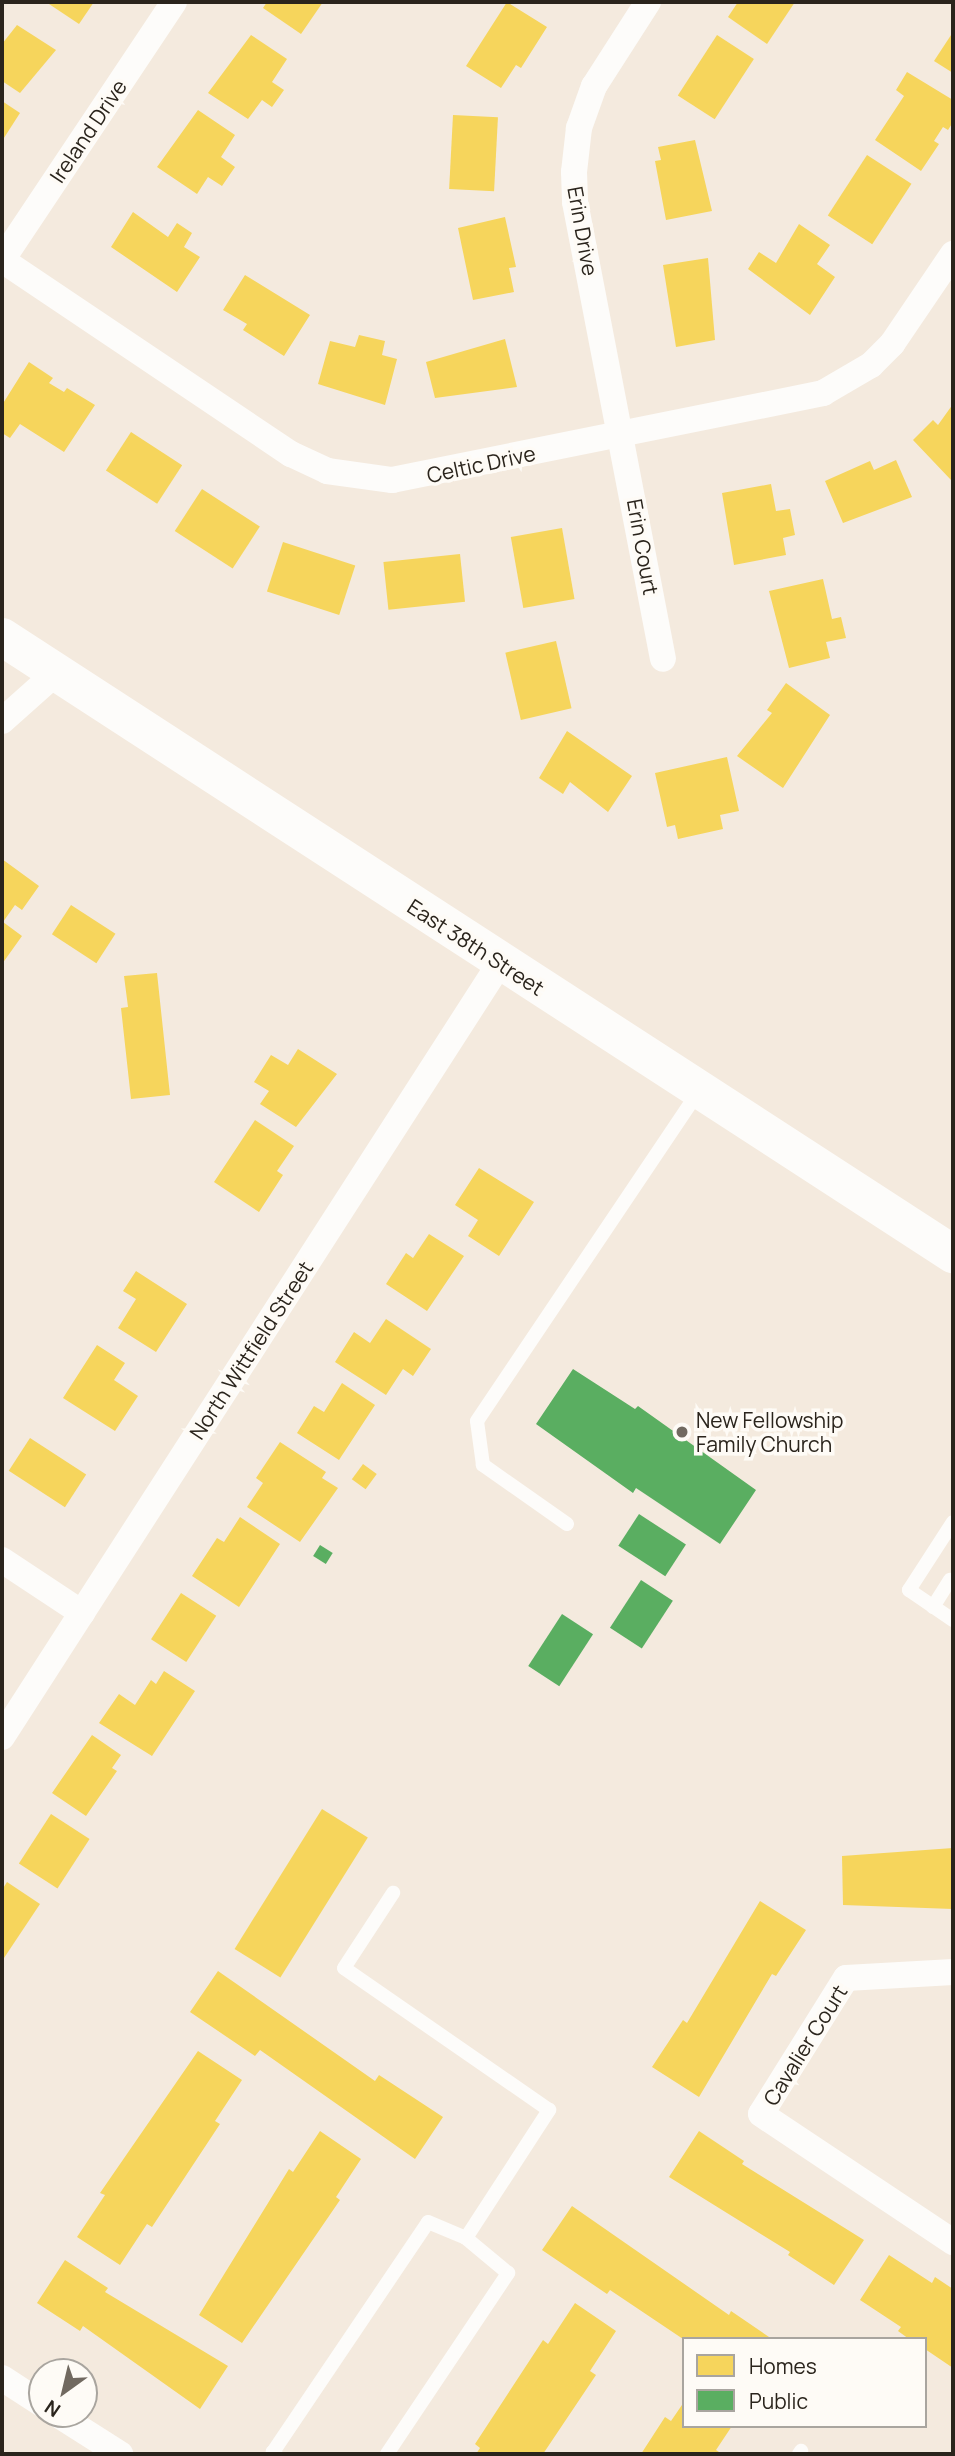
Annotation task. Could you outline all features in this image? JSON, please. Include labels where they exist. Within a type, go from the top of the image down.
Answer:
[{"type":"main road","name":"East 38th Street","points":[[2,637],[500,963],[953,1254]]},
{"type":"street","name":"Ireland Drive","points":[[2,260],[174,2]]},
{"type":"street","name":"Erin Drive","points":[[622,435],[575,202],[574,157],[594,86],[648,2]]},
{"type":"street","name":"Celtic Drive","points":[[2,260],[291,454],[327,471],[365,479],[418,477],[809,398],[848,381],[892,344],[953,254]]},
{"type":"street","name":"Erin Court","points":[[622,435],[663,659]]},
{"type":"street","points":[[2,721],[57,672]]},
{"type":"street","name":"North Wittfield Street","points":[[2,1737],[500,963]]},
{"type":"street","points":[[2,1560],[82,1613]]},
{"type":"street","name":"Cavalier Court","points":[[953,1972],[846,1978],[761,2114],[953,2242]]},
{"type":"street","points":[[2,2378],[28,2395]]},
{"type":"street","points":[[79,2428],[120,2454]]},
{"type":"lane","points":[[567,1524],[483,1465],[477,1421],[699,1091]]},
{"type":"lane","points":[[953,1522],[909,1590],[953,1620]]},
{"type":"lane","points":[[933,1606],[950,1580]]},
{"type":"lane","points":[[393,1894],[344,1968],[549,2110],[466,2238]]},
{"type":"lane","points":[[276,2454],[273,2452],[428,2222],[466,2238],[508,2273],[387,2454]]},
{"type":"building: Homes","points":[[46,2],[94,2],[79,24]]},
{"type":"building: Homes","points":[[267,2],[323,2],[301,34],[263,8]]},
{"type":"building: Homes","points":[[507,2],[547,27],[521,68],[516,65],[501,88],[466,66]]},
{"type":"building: Homes","points":[[738,2],[795,2],[767,44],[728,17]]},
{"type":"building: Homes","points":[[17,25],[56,50],[20,93],[2,81],[2,44]]},
{"type":"building: Homes","points":[[953,32],[953,73],[934,61]]},
{"type":"building: Homes","points":[[251,35],[287,59],[272,82],[284,90],[272,107],[262,100],[248,119],[208,93]]},
{"type":"building: Homes","points":[[717,35],[754,59],[715,119],[678,95]]},
{"type":"building: Homes","points":[[907,72],[953,100],[953,122],[948,130],[943,127],[934,141],[939,144],[921,171],[875,140],[904,96],[896,90]]},
{"type":"building: Homes","points":[[2,101],[20,113],[2,141]]},
{"type":"building: Homes","points":[[198,110],[235,135],[221,157],[235,167],[222,186],[208,177],[197,194],[157,167]]},
{"type":"building: Homes","points":[[453,115],[498,117],[494,191],[449,189]]},
{"type":"building: Homes","points":[[695,140],[712,211],[666,220],[655,161],[661,160],[658,147]]},
{"type":"building: Homes","points":[[867,155],[911,184],[872,244],[828,215]]},
{"type":"building: Homes","points":[[133,212],[168,237],[177,223],[192,233],[184,247],[200,257],[177,292],[111,247]]},
{"type":"building: Homes","points":[[505,217],[516,267],[509,268],[514,292],[473,300],[458,228]]},
{"type":"building: Homes","points":[[799,224],[830,245],[817,264],[835,277],[810,315],[748,269],[759,252],[776,263]]},
{"type":"building: Homes","points":[[708,258],[715,340],[676,347],[663,265]]},
{"type":"building: Homes","points":[[245,275],[310,315],[284,356],[243,330],[247,324],[223,310]]},
{"type":"building: Homes","points":[[359,335],[385,341],[382,355],[397,359],[385,405],[318,384],[330,341],[355,347]]},
{"type":"building: Homes","points":[[505,339],[517,387],[435,398],[426,362]]},
{"type":"building: Homes","points":[[29,362],[53,378],[49,383],[64,392],[67,388],[95,405],[64,452],[20,424],[10,438],[2,433],[2,405]]},
{"type":"building: Homes","points":[[953,404],[951,480],[913,440],[933,420],[938,425]]},
{"type":"building: Homes","points":[[131,432],[182,465],[157,504],[106,471]]},
{"type":"building: Homes","points":[[896,460],[912,497],[843,523],[825,481],[870,461],[874,470]]},
{"type":"building: Homes","points":[[771,484],[776,511],[790,509],[795,535],[783,538],[786,555],[734,565],[722,493]]},
{"type":"building: Homes","points":[[202,489],[260,527],[233,569],[175,531]]},
{"type":"building: Homes","points":[[562,528],[575,599],[523,608],[511,537]]},
{"type":"building: Homes","points":[[283,542],[355,565],[339,615],[267,591]]},
{"type":"building: Homes","points":[[460,554],[465,602],[388,610],[383,562]]},
{"type":"building: Homes","points":[[823,579],[832,619],[841,617],[846,638],[826,642],[830,658],[789,668],[769,591]]},
{"type":"building: Homes","points":[[556,641],[572,708],[521,720],[505,653]]},
{"type":"building: Homes","points":[[786,683],[830,715],[783,788],[737,756],[772,713],[767,710]]},
{"type":"building: Homes","points":[[567,731],[632,776],[608,812],[570,782],[563,794],[539,778]]},
{"type":"building: Homes","points":[[727,757],[739,811],[720,815],[723,829],[678,839],[675,825],[667,827],[655,773]]},
{"type":"building: Homes","points":[[2,859],[39,886],[22,910],[15,905],[3,922],[22,936],[2,964]]},
{"type":"building: Homes","points":[[71,905],[115,934],[96,963],[52,934]]},
{"type":"building: Homes","points":[[157,973],[170,1095],[131,1099],[121,1008],[128,1007],[124,976]]},
{"type":"building: Homes","points":[[298,1049],[337,1074],[296,1127],[260,1104],[269,1091],[254,1082],[271,1055],[288,1065]]},
{"type":"building: Homes","points":[[255,1120],[294,1146],[277,1171],[283,1175],[259,1212],[214,1182]]},
{"type":"building: Homes","points":[[479,1168],[534,1202],[499,1256],[468,1236],[478,1220],[455,1205]]},
{"type":"building: Homes","points":[[429,1234],[464,1256],[427,1311],[386,1284],[406,1253],[413,1258]]},
{"type":"building: Homes","points":[[136,1271],[187,1304],[156,1352],[118,1328],[136,1299],[123,1291]]},
{"type":"building: Homes","points":[[386,1319],[431,1349],[413,1376],[403,1369],[386,1395],[335,1362],[354,1332],[370,1343]]},
{"type":"building: Homes","points":[[97,1345],[125,1363],[114,1380],[138,1396],[115,1431],[63,1398]]},
{"type":"building: Homes","points":[[342,1383],[375,1405],[339,1460],[297,1433],[314,1406],[324,1412]]},
{"type":"building: Homes","points":[[30,1438],[86,1474],[65,1507],[9,1471]]},
{"type":"building: Homes","points":[[280,1442],[326,1472],[322,1478],[338,1488],[300,1542],[247,1507],[263,1483],[256,1478]]},
{"type":"building: Homes","points":[[363,1464],[377,1474],[366,1489],[352,1479]]},
{"type":"building: Homes","points":[[240,1517],[280,1544],[239,1607],[192,1576],[217,1538],[224,1542]]},
{"type":"building: Homes","points":[[181,1593],[216,1616],[186,1662],[151,1639]]},
{"type":"building: Homes","points":[[164,1671],[195,1691],[152,1756],[99,1723],[119,1694],[135,1705],[151,1680],[156,1684]]},
{"type":"building: Homes","points":[[92,1735],[121,1755],[112,1768],[117,1771],[86,1816],[52,1793]]},
{"type":"building: Homes","points":[[322,1809],[368,1838],[280,1978],[235,1949]]},
{"type":"building: Homes","points":[[51,1814],[90,1839],[57,1889],[19,1863]]},
{"type":"building: Homes","points":[[953,1848],[953,1909],[843,1905],[842,1856]]},
{"type":"building: Homes","points":[[7,1882],[40,1904],[2,1961],[2,1890]]},
{"type":"building: Homes","points":[[760,1901],[806,1930],[776,1976],[772,1974],[699,2097],[652,2067],[683,2020],[687,2023]]},
{"type":"building: Homes","points":[[218,1971],[375,2081],[379,2075],[443,2117],[415,2159],[260,2050],[255,2056],[190,2012]]},
{"type":"building: Homes","points":[[198,2051],[242,2080],[215,2121],[220,2124],[152,2227],[147,2224],[120,2265],[77,2237],[105,2195],[100,2193]]},
{"type":"building: Homes","points":[[320,2131],[361,2159],[336,2197],[340,2200],[242,2343],[199,2315],[289,2169],[293,2172]]},
{"type":"building: Homes","points":[[699,2131],[744,2161],[742,2164],[864,2240],[834,2285],[788,2255],[790,2252],[669,2177]]},
{"type":"building: Homes","points":[[572,2206],[729,2315],[731,2311],[769,2337],[682,2338],[610,2290],[607,2294],[542,2250]]},
{"type":"building: Homes","points":[[889,2255],[932,2283],[935,2277],[953,2289],[953,2368],[927,2350],[927,2337],[906,2337],[898,2331],[901,2327],[860,2300]]},
{"type":"building: Homes","points":[[65,2260],[108,2288],[105,2292],[228,2366],[200,2409],[83,2326],[80,2331],[37,2303]]},
{"type":"building: Homes","points":[[575,2303],[616,2331],[590,2371],[596,2375],[543,2454],[476,2454],[480,2448],[475,2444],[543,2340],[548,2344]]},
{"type":"building: Homes","points":[[682,2405],[682,2428],[731,2428],[716,2450],[722,2454],[641,2454],[665,2417],[671,2421]]},
{"type":"building: Public","points":[[573,1369],[635,1409],[638,1406],[756,1490],[720,1544],[636,1488],[633,1493],[536,1424]]},
{"type":"building: Public","points":[[639,1514],[686,1544],[665,1576],[618,1546]]},
{"type":"building: Public","points":[[320,1545],[333,1553],[326,1564],[313,1556]]},
{"type":"building: Public","points":[[641,1580],[673,1601],[642,1649],[610,1628]]},
{"type":"building: Public","points":[[562,1614],[593,1634],[559,1686],[528,1666]]},
{"type":"place","name":"New Fellowship Family Church","points":[[682,1432]]}]
